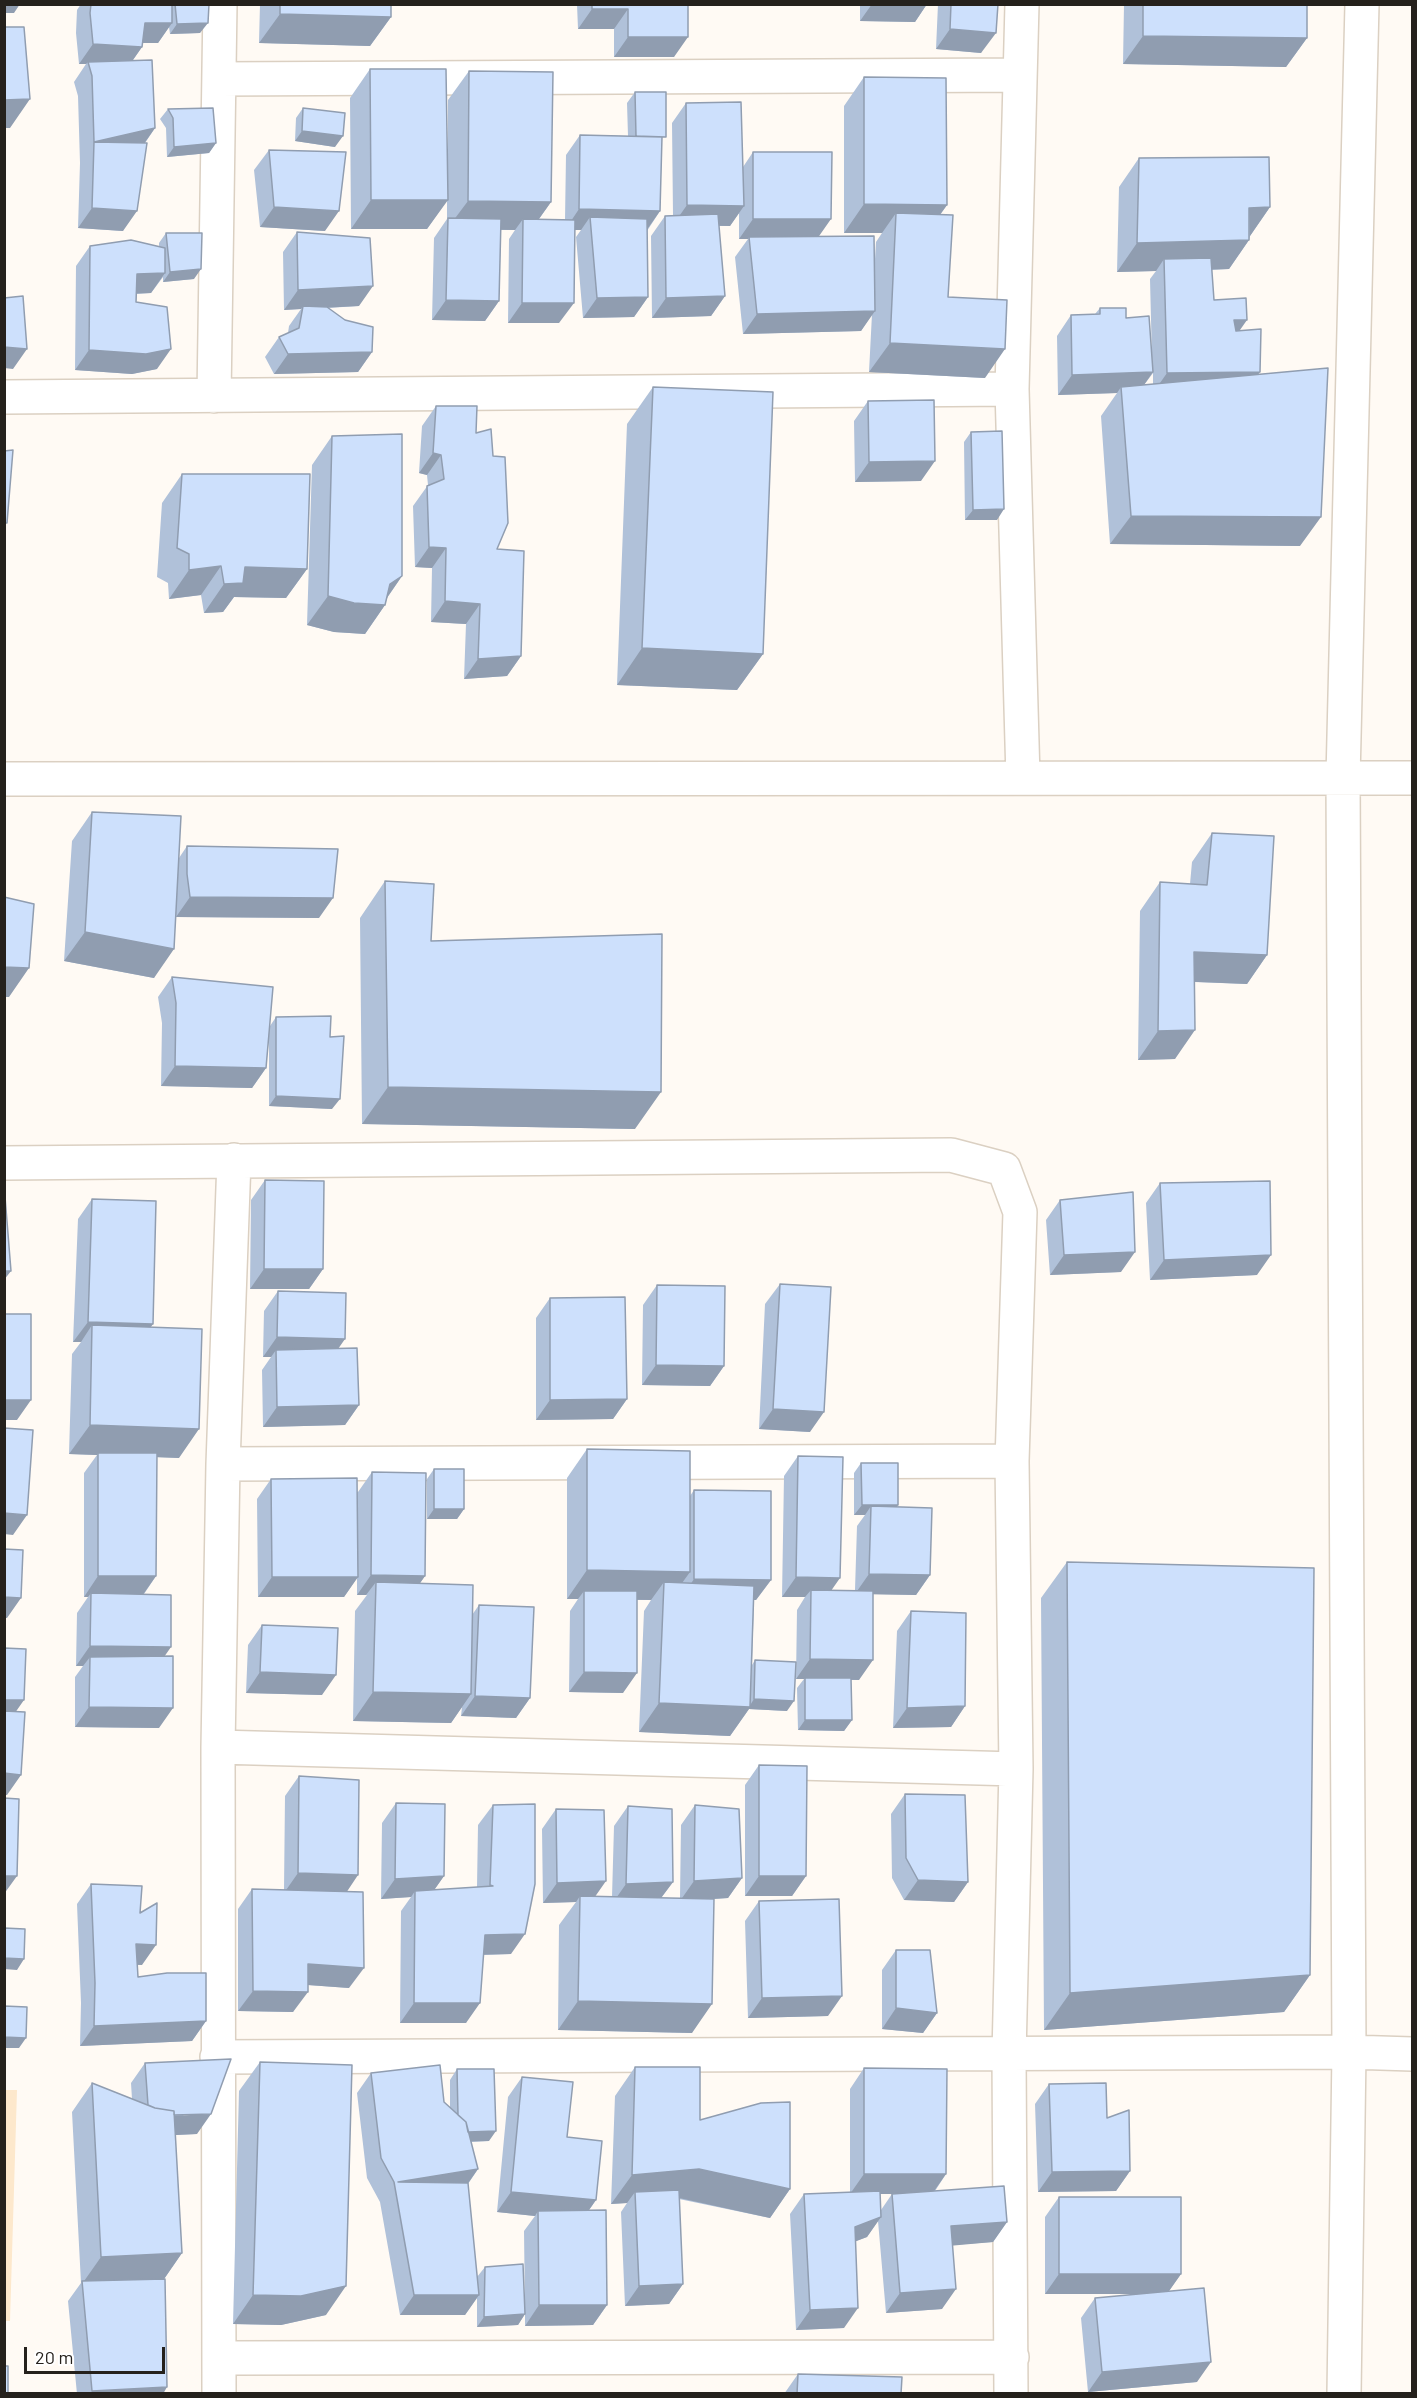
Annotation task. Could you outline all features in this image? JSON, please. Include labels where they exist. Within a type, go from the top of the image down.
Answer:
[{"type":"street","points":[[214,396],[220,4]]},
{"type":"street","points":[[1022,4],[1012,389],[1023,778]]},
{"type":"street","points":[[1344,2394],[1349,2052],[1342,777],[1362,4]]},
{"type":"street","points":[[219,79],[1020,75]]},
{"type":"street","points":[[4,397],[1012,389]]},
{"type":"street","points":[[4,779],[1413,778]]},
{"type":"street","points":[[4,1163],[951,1155],[1004,1169],[1020,1212],[1012,1461],[1016,1769],[1009,2054],[1011,2394]]},
{"type":"street","points":[[219,2394],[218,1747],[223,1464],[234,1161]]},
{"type":"street","points":[[223,1464],[1012,1461]]},
{"type":"street","points":[[218,1747],[1016,1769]]},
{"type":"street","points":[[217,2057],[1349,2052],[1413,2054]]},
{"type":"street","points":[[219,2358],[1012,2357]]},
{"type":"shaded area","points":[[5,2090],[17,2090],[10,2321],[4,2321]]},
{"type":"building","points":[[91,4],[172,4],[172,23],[145,23],[142,47],[93,44]]},
{"type":"building","points":[[175,4],[209,4],[208,23],[177,24]]},
{"type":"building","points":[[280,4],[391,4],[391,17],[280,14]]},
{"type":"building","points":[[592,4],[688,4],[688,37],[628,37],[628,9],[592,9]]},
{"type":"building","points":[[951,4],[998,4],[996,33],[950,29]]},
{"type":"building","points":[[1143,4],[1307,4],[1307,38],[1143,36]]},
{"type":"building","points":[[4,27],[24,27],[30,99],[4,100]]},
{"type":"building","points":[[152,60],[155,128],[94,142],[92,76],[88,62]]},
{"type":"building","points":[[370,69],[446,69],[448,200],[371,200]]},
{"type":"building","points":[[469,71],[553,72],[551,202],[468,201]]},
{"type":"building","points":[[864,77],[946,78],[947,205],[864,204]]},
{"type":"building","points":[[635,92],[666,92],[666,137],[636,136]]},
{"type":"building","points":[[741,102],[744,206],[687,205],[686,103]]},
{"type":"building","points":[[213,108],[216,143],[174,147],[173,118],[168,109]]},
{"type":"building","points":[[303,108],[345,113],[343,136],[302,131]]},
{"type":"building","points":[[580,135],[662,137],[660,211],[579,209]]},
{"type":"building","points":[[94,142],[147,143],[137,211],[92,208]]},
{"type":"building","points":[[269,150],[346,152],[339,211],[274,207]]},
{"type":"building","points":[[753,152],[832,152],[831,219],[753,219]]},
{"type":"building","points":[[1269,157],[1270,207],[1249,208],[1249,240],[1137,243],[1139,158]]},
{"type":"building","points":[[896,213],[953,215],[948,297],[1007,300],[1005,349],[890,343]]},
{"type":"building","points":[[718,214],[725,296],[666,298],[665,216]]},
{"type":"building","points":[[590,217],[647,219],[648,297],[597,298]]},
{"type":"building","points":[[448,218],[501,219],[499,301],[446,300]]},
{"type":"building","points":[[523,219],[575,220],[574,303],[522,303]]},
{"type":"building","points":[[297,232],[370,238],[373,286],[298,290]]},
{"type":"building","points":[[166,233],[202,233],[201,269],[170,272]]},
{"type":"building","points":[[874,236],[875,311],[757,314],[749,237]]},
{"type":"building","points":[[131,240],[165,248],[165,273],[137,274],[136,302],[167,307],[171,349],[146,354],[89,350],[90,246]]},
{"type":"building","points":[[1211,258],[1214,300],[1246,298],[1247,320],[1234,320],[1236,331],[1261,329],[1260,372],[1167,373],[1164,259]]},
{"type":"building","points":[[23,296],[27,349],[4,347],[4,298]]},
{"type":"building","points":[[303,306],[327,307],[345,320],[373,327],[372,352],[288,354],[279,337],[299,328]]},
{"type":"building","points":[[1100,308],[1126,308],[1126,318],[1149,316],[1153,372],[1072,375],[1071,315],[1100,314]]},
{"type":"building","points":[[1328,368],[1321,517],[1131,516],[1121,387]]},
{"type":"building","points":[[653,387],[773,392],[763,654],[642,648]]},
{"type":"building","points":[[934,400],[935,461],[869,462],[868,401]]},
{"type":"building","points":[[436,406],[477,406],[476,433],[491,429],[493,456],[505,457],[508,523],[497,549],[524,551],[521,656],[478,659],[480,604],[445,601],[446,548],[429,547],[427,486],[444,479],[441,455],[433,453]]},
{"type":"building","points":[[1002,431],[1004,509],[973,510],[971,432]]},
{"type":"building","points":[[402,434],[402,576],[390,584],[385,605],[354,603],[328,596],[332,436]]},
{"type":"building","points":[[13,450],[7,523],[4,523],[4,451]]},
{"type":"building","points":[[182,474],[310,474],[307,569],[245,567],[243,583],[224,584],[221,566],[189,570],[189,554],[177,548]]},
{"type":"building","points":[[92,812],[181,816],[174,949],[85,932]]},
{"type":"building","points":[[1212,833],[1274,836],[1267,955],[1194,952],[1195,1030],[1158,1031],[1160,882],[1207,885]]},
{"type":"building","points":[[187,846],[338,849],[333,898],[190,897]]},
{"type":"building","points":[[385,881],[434,884],[431,941],[662,934],[661,1092],[388,1087]]},
{"type":"building","points":[[4,897],[34,904],[29,968],[4,967]]},
{"type":"building","points":[[172,977],[273,987],[266,1068],[175,1066],[176,1003]]},
{"type":"building","points":[[331,1016],[330,1037],[344,1036],[340,1099],[276,1096],[276,1017]]},
{"type":"building","points":[[265,1180],[324,1181],[323,1269],[264,1269]]},
{"type":"building","points":[[1270,1181],[1271,1255],[1164,1260],[1160,1183]]},
{"type":"building","points":[[4,1184],[11,1271],[4,1271]]},
{"type":"building","points":[[1133,1192],[1135,1252],[1064,1255],[1060,1200]]},
{"type":"building","points":[[92,1199],[156,1201],[153,1324],[88,1322]]},
{"type":"building","points":[[780,1284],[831,1287],[824,1412],[773,1409]]},
{"type":"building","points":[[657,1285],[725,1286],[724,1366],[656,1365]]},
{"type":"building","points":[[278,1291],[346,1293],[345,1339],[277,1337]]},
{"type":"building","points":[[625,1297],[627,1399],[550,1400],[550,1298]]},
{"type":"building","points":[[4,1314],[31,1314],[31,1400],[4,1400]]},
{"type":"building","points":[[92,1325],[202,1329],[199,1429],[90,1425]]},
{"type":"building","points":[[357,1348],[359,1405],[277,1407],[276,1350]]},
{"type":"building","points":[[4,1428],[33,1430],[27,1515],[4,1513]]},
{"type":"building","points":[[587,1449],[690,1451],[690,1572],[587,1570]]},
{"type":"building","points":[[98,1453],[157,1453],[156,1576],[98,1576]]},
{"type":"building","points":[[798,1456],[843,1457],[840,1578],[796,1577]]},
{"type":"building","points":[[861,1463],[898,1463],[898,1505],[862,1505]]},
{"type":"building","points":[[434,1469],[464,1469],[464,1509],[434,1509]]},
{"type":"building","points":[[372,1472],[426,1473],[425,1576],[371,1575]]},
{"type":"building","points":[[357,1478],[358,1577],[272,1577],[271,1479]]},
{"type":"building","points":[[694,1490],[771,1491],[771,1580],[694,1579]]},
{"type":"building","points":[[871,1506],[932,1508],[930,1575],[869,1574]]},
{"type":"building","points":[[4,1549],[23,1550],[21,1598],[4,1597]]},
{"type":"building","points":[[1067,1562],[1314,1568],[1310,1975],[1070,1993]]},
{"type":"building","points":[[376,1582],[473,1585],[471,1694],[373,1692]]},
{"type":"building","points":[[664,1582],[754,1586],[750,1707],[659,1703]]},
{"type":"building","points":[[811,1590],[873,1591],[873,1660],[810,1659]]},
{"type":"building","points":[[584,1591],[637,1591],[637,1673],[584,1672]]},
{"type":"building","points":[[91,1593],[171,1595],[171,1647],[90,1646]]},
{"type":"building","points":[[479,1605],[534,1607],[530,1698],[475,1696]]},
{"type":"building","points":[[911,1611],[966,1613],[965,1706],[907,1708]]},
{"type":"building","points":[[262,1625],[338,1628],[336,1675],[260,1672]]},
{"type":"building","points":[[4,1648],[26,1649],[24,1700],[4,1700]]},
{"type":"building","points":[[173,1656],[173,1708],[89,1707],[90,1657]]},
{"type":"building","points":[[755,1660],[796,1662],[794,1701],[754,1699]]},
{"type":"building","points":[[805,1678],[851,1678],[852,1720],[805,1720]]},
{"type":"building","points":[[4,1711],[25,1712],[21,1775],[4,1773]]},
{"type":"building","points":[[759,1765],[807,1766],[806,1876],[759,1876]]},
{"type":"building","points":[[299,1776],[359,1780],[358,1875],[298,1873]]},
{"type":"building","points":[[905,1794],[965,1795],[968,1882],[918,1880],[906,1858]]},
{"type":"building","points":[[4,1798],[19,1799],[17,1876],[4,1876]]},
{"type":"building","points":[[396,1803],[445,1804],[444,1876],[395,1879]]},
{"type":"building","points":[[535,1804],[535,1884],[525,1934],[485,1935],[480,2003],[414,2003],[415,1891],[493,1886],[490,1885],[493,1805]]},
{"type":"building","points":[[695,1805],[739,1809],[742,1878],[694,1881]]},
{"type":"building","points":[[628,1806],[672,1809],[673,1882],[626,1884]]},
{"type":"building","points":[[556,1809],[604,1810],[606,1881],[557,1883]]},
{"type":"building","points":[[91,1884],[142,1886],[140,1913],[157,1903],[156,1945],[136,1944],[138,1977],[167,1973],[206,1973],[206,2021],[94,2026],[95,1983]]},
{"type":"building","points":[[252,1889],[363,1892],[364,1968],[308,1964],[308,1992],[253,1991]]},
{"type":"building","points":[[580,1896],[714,1899],[712,2004],[578,2001]]},
{"type":"building","points":[[839,1899],[842,1996],[762,1998],[759,1901]]},
{"type":"building","points":[[4,1928],[25,1929],[24,1959],[4,1958]]},
{"type":"building","points":[[896,1950],[930,1950],[937,2013],[896,2008]]},
{"type":"building","points":[[4,2006],[27,2007],[26,2038],[4,2037]]},
{"type":"building","points":[[231,2059],[211,2114],[174,2115],[174,2111],[148,2105],[145,2063]]},
{"type":"building","points":[[260,2062],[352,2065],[346,2286],[301,2296],[253,2295]]},
{"type":"building","points":[[440,2065],[444,2102],[466,2122],[478,2169],[398,2182],[468,2183],[479,2295],[414,2295],[394,2182],[381,2158],[371,2073]]},
{"type":"building","points":[[635,2067],[700,2067],[700,2120],[761,2103],[790,2102],[790,2189],[699,2169],[632,2175]]},
{"type":"building","points":[[864,2068],[947,2069],[946,2174],[864,2174]]},
{"type":"building","points":[[457,2069],[494,2069],[496,2131],[468,2132],[466,2122],[458,2115]]},
{"type":"building","points":[[522,2077],[573,2082],[567,2137],[602,2141],[596,2200],[511,2192]]},
{"type":"building","points":[[92,2083],[155,2108],[174,2111],[182,2253],[101,2257]]},
{"type":"building","points":[[1106,2083],[1107,2118],[1129,2110],[1130,2171],[1052,2172],[1049,2084]]},
{"type":"building","points":[[1004,2186],[1007,2222],[951,2226],[956,2289],[900,2293],[892,2194]]},
{"type":"building","points":[[679,2190],[683,2284],[639,2286],[635,2192]]},
{"type":"building","points":[[880,2191],[881,2217],[855,2227],[858,2308],[810,2310],[804,2194]]},
{"type":"building","points":[[1059,2197],[1181,2197],[1181,2274],[1059,2274]]},
{"type":"building","points":[[606,2210],[607,2305],[539,2305],[538,2211]]},
{"type":"building","points":[[523,2264],[525,2314],[484,2317],[485,2267]]},
{"type":"building","points":[[165,2279],[167,2387],[92,2391],[82,2281]]},
{"type":"building","points":[[1204,2288],[1211,2362],[1102,2372],[1095,2298]]},
{"type":"building","points":[[4,2366],[8,2366],[8,2394],[4,2394]]},
{"type":"building","points":[[798,2374],[902,2377],[901,2394],[797,2394]]}]
